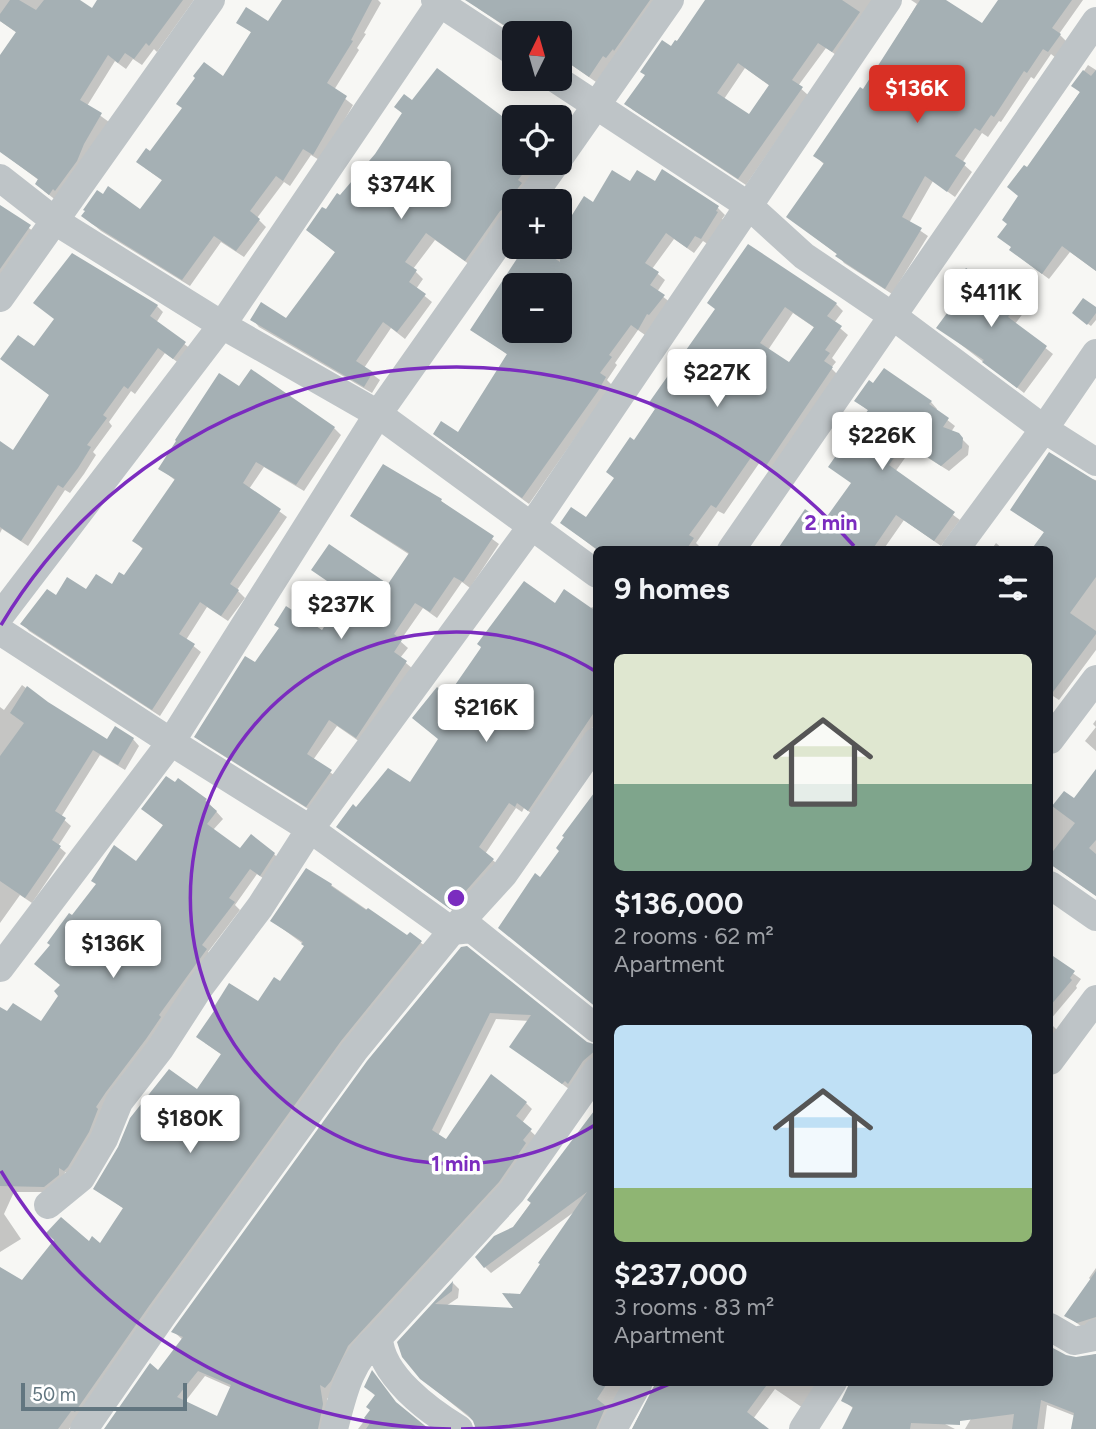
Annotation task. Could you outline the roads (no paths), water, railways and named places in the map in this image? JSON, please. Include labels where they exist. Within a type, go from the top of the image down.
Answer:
[{"type":"street","points":[[0,298],[211,0]]},
{"type":"street","points":[[572,140],[670,0]]},
{"type":"street","points":[[48,1205],[81,1178],[104,1139],[119,1102],[160,1049],[200,986],[260,907],[310,829],[531,527],[888,0]]},
{"type":"street","points":[[0,616],[222,325],[439,1],[502,44]]},
{"type":"street","points":[[734,546],[1096,21]]},
{"type":"street","points":[[572,89],[749,206],[804,256],[894,317],[1044,429],[1096,462]]},
{"type":"street","points":[[0,178],[55,222],[222,325],[378,414],[593,571]]},
{"type":"street","points":[[0,968],[171,742],[378,414],[502,238]]},
{"type":"street","points":[[958,546],[1096,353]]},
{"type":"street","points":[[0,631],[310,829],[452,931],[472,929],[593,1026]]},
{"type":"street","points":[[1053,736],[1096,679]]},
{"type":"street","points":[[85,1429],[163,1315],[354,1051],[452,931],[504,874],[593,747]]},
{"type":"street","points":[[1053,887],[1096,917]]},
{"type":"street","points":[[1053,1057],[1096,999]]},
{"type":"street","points":[[334,1429],[340,1401],[357,1360],[366,1347],[379,1337],[512,1192],[593,1077]]},
{"type":"street","points":[[1053,1329],[1074,1341],[1094,1337],[1096,1333]]},
{"type":"street","points":[[379,1337],[379,1345],[388,1365],[412,1393],[428,1409],[459,1429]]},
{"type":"street","points":[[612,1429],[637,1386]]},
{"type":"street","points":[[803,1429],[830,1386]]}]
